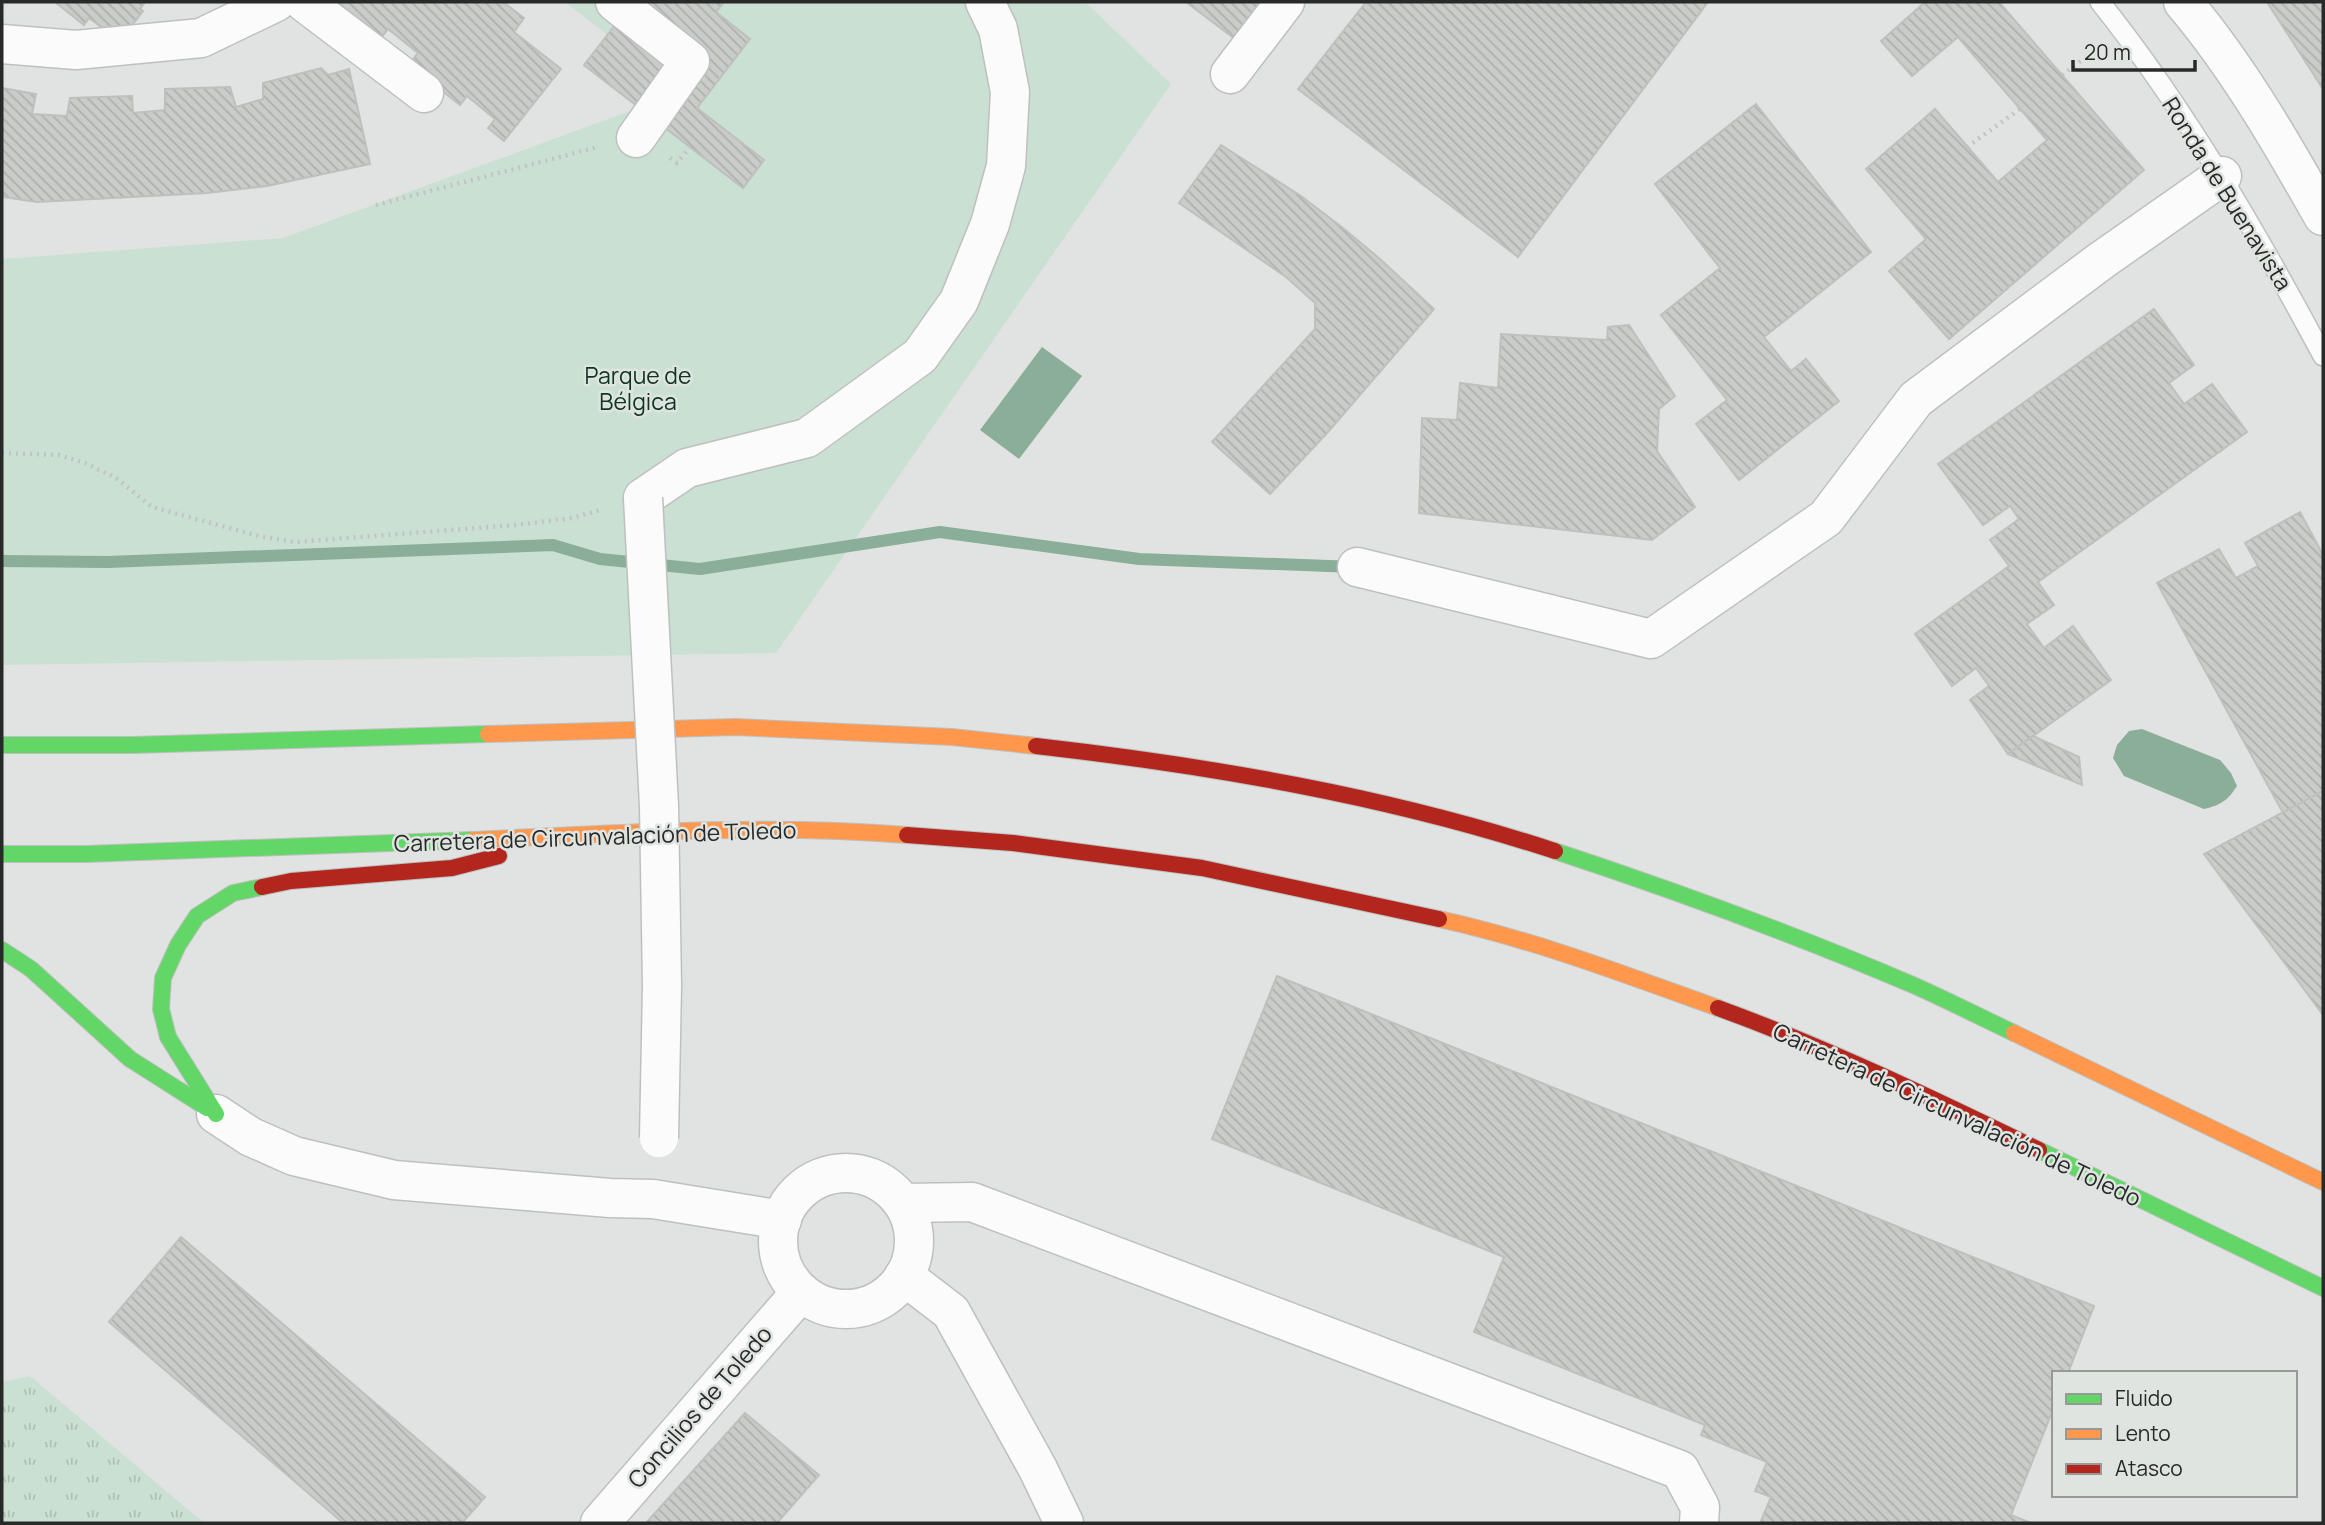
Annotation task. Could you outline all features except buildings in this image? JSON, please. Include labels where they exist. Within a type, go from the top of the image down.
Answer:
[{"type":"highway","points":[[2,745],[133,745],[736,727],[952,737],[1105,754],[1246,776],[1390,805],[1514,838],[1672,890],[1915,986],[2323,1182]]},
{"type":"highway","name":"Carretera de Circunvalación de Toledo","points":[[2,854],[113,853],[698,829],[858,831],[1013,843],[1202,868],[1489,930],[1602,966],[1764,1025],[1953,1108],[2323,1288]]},
{"type":"highway","points":[[216,1114],[168,1037],[161,1009],[163,978],[178,945],[197,916],[233,892],[291,881],[452,868],[578,835]]},
{"type":"highway","points":[[2,950],[31,969],[130,1059],[216,1114]]},
{"type":"street","points":[[2,44],[76,50],[201,38],[276,2]]},
{"type":"street","points":[[304,2],[424,93]]},
{"type":"street","points":[[615,2],[690,61],[636,138]]},
{"type":"street","points":[[659,1138],[662,986],[659,806],[643,498],[687,468],[807,438],[920,356],[959,301],[990,224],[1006,166],[1010,92],[998,29],[985,2]]},
{"type":"street","points":[[1230,74],[1285,2]]},
{"type":"street","points":[[2183,2],[2241,79],[2323,216]]},
{"type":"street","points":[[1357,567],[1651,639],[1826,518],[1916,399],[2102,260],[2222,176]]},
{"type":"street","points":[[216,1114],[251,1137],[294,1156],[394,1180],[610,1198],[653,1199],[782,1220]]},
{"type":"street","points":[[848,1172],[869,1177],[889,1187],[903,1203],[911,1221],[914,1240],[911,1259],[904,1276],[890,1293],[870,1305],[846,1309],[822,1304],[801,1292],[789,1276],[781,1259],[778,1240],[782,1220],[791,1201],[807,1185],[826,1176],[848,1172]]},
{"type":"street","points":[[903,1203],[972,1202],[1680,1470],[1700,1507],[1699,1523]]},
{"type":"street","points":[[904,1276],[951,1312],[1038,1469],[1064,1523]]},
{"type":"street","name":"Concilios de Toledo","points":[[600,1523],[801,1292]]},
{"type":"lane","name":"Ronda de Buenavista","points":[[2100,2],[2122,29],[2222,176],[2323,356]]},
{"type":"path","points":[[2062,75],[2122,29]]},
{"type":"path","points":[[1967,147],[2020,109]]},
{"type":"path","points":[[376,205],[636,138]]},
{"type":"path","points":[[2,453],[59,455],[85,463],[116,478],[152,507],[259,536],[295,542],[516,525],[572,518],[643,498]]},
{"type":"green space","name":"Parque de Bélgica","points":[[565,2],[1085,2],[1171,84],[776,653],[2,665],[2,259],[283,238],[682,92]]},
{"type":"green space","points":[[30,1376],[204,1523],[2,1523],[2,1382]]},
{"type":"shaded area","points":[[1042,347],[1082,376],[1019,459],[980,430]]},
{"type":"shaded area","points":[[2142,729],[2220,760],[2237,786],[2224,801],[2204,809],[2124,776],[2113,758],[2117,745],[2129,731]]},
{"type":"waterway","points":[[2,561],[108,562],[553,545],[600,559],[700,569],[940,532],[1139,559],[1355,567]]},
{"type":"traffic: fast","points":[[2,745],[133,745],[488,734]]},
{"type":"traffic: fast","points":[[2,854],[86,854],[473,840]]},
{"type":"traffic: fast","points":[[1555,851],[1691,898],[1825,949],[1913,985],[2014,1033]]},
{"type":"traffic: fast","points":[[216,1114],[168,1037],[161,1009],[163,978],[178,945],[197,916],[233,893],[262,887]]},
{"type":"traffic: fast","points":[[2,950],[31,969],[130,1059],[207,1108]]},
{"type":"traffic: fast","points":[[2039,1150],[2323,1288]]},
{"type":"traffic: slow","points":[[488,734],[736,727],[952,737],[1036,746]]},
{"type":"traffic: slow","points":[[473,840],[744,830],[907,835]]},
{"type":"traffic: slow","points":[[1439,919],[1545,948],[1718,1008]]},
{"type":"traffic: slow","points":[[2014,1033],[2323,1182]]},
{"type":"traffic: jam","points":[[1036,746],[1167,763],[1298,785],[1428,814],[1555,851]]},
{"type":"traffic: jam","points":[[907,835],[1013,843],[1202,868],[1439,919]]},
{"type":"traffic: jam","points":[[262,887],[291,881],[452,868],[499,856]]},
{"type":"traffic: jam","points":[[1718,1008],[1840,1057],[2039,1150]]}]
